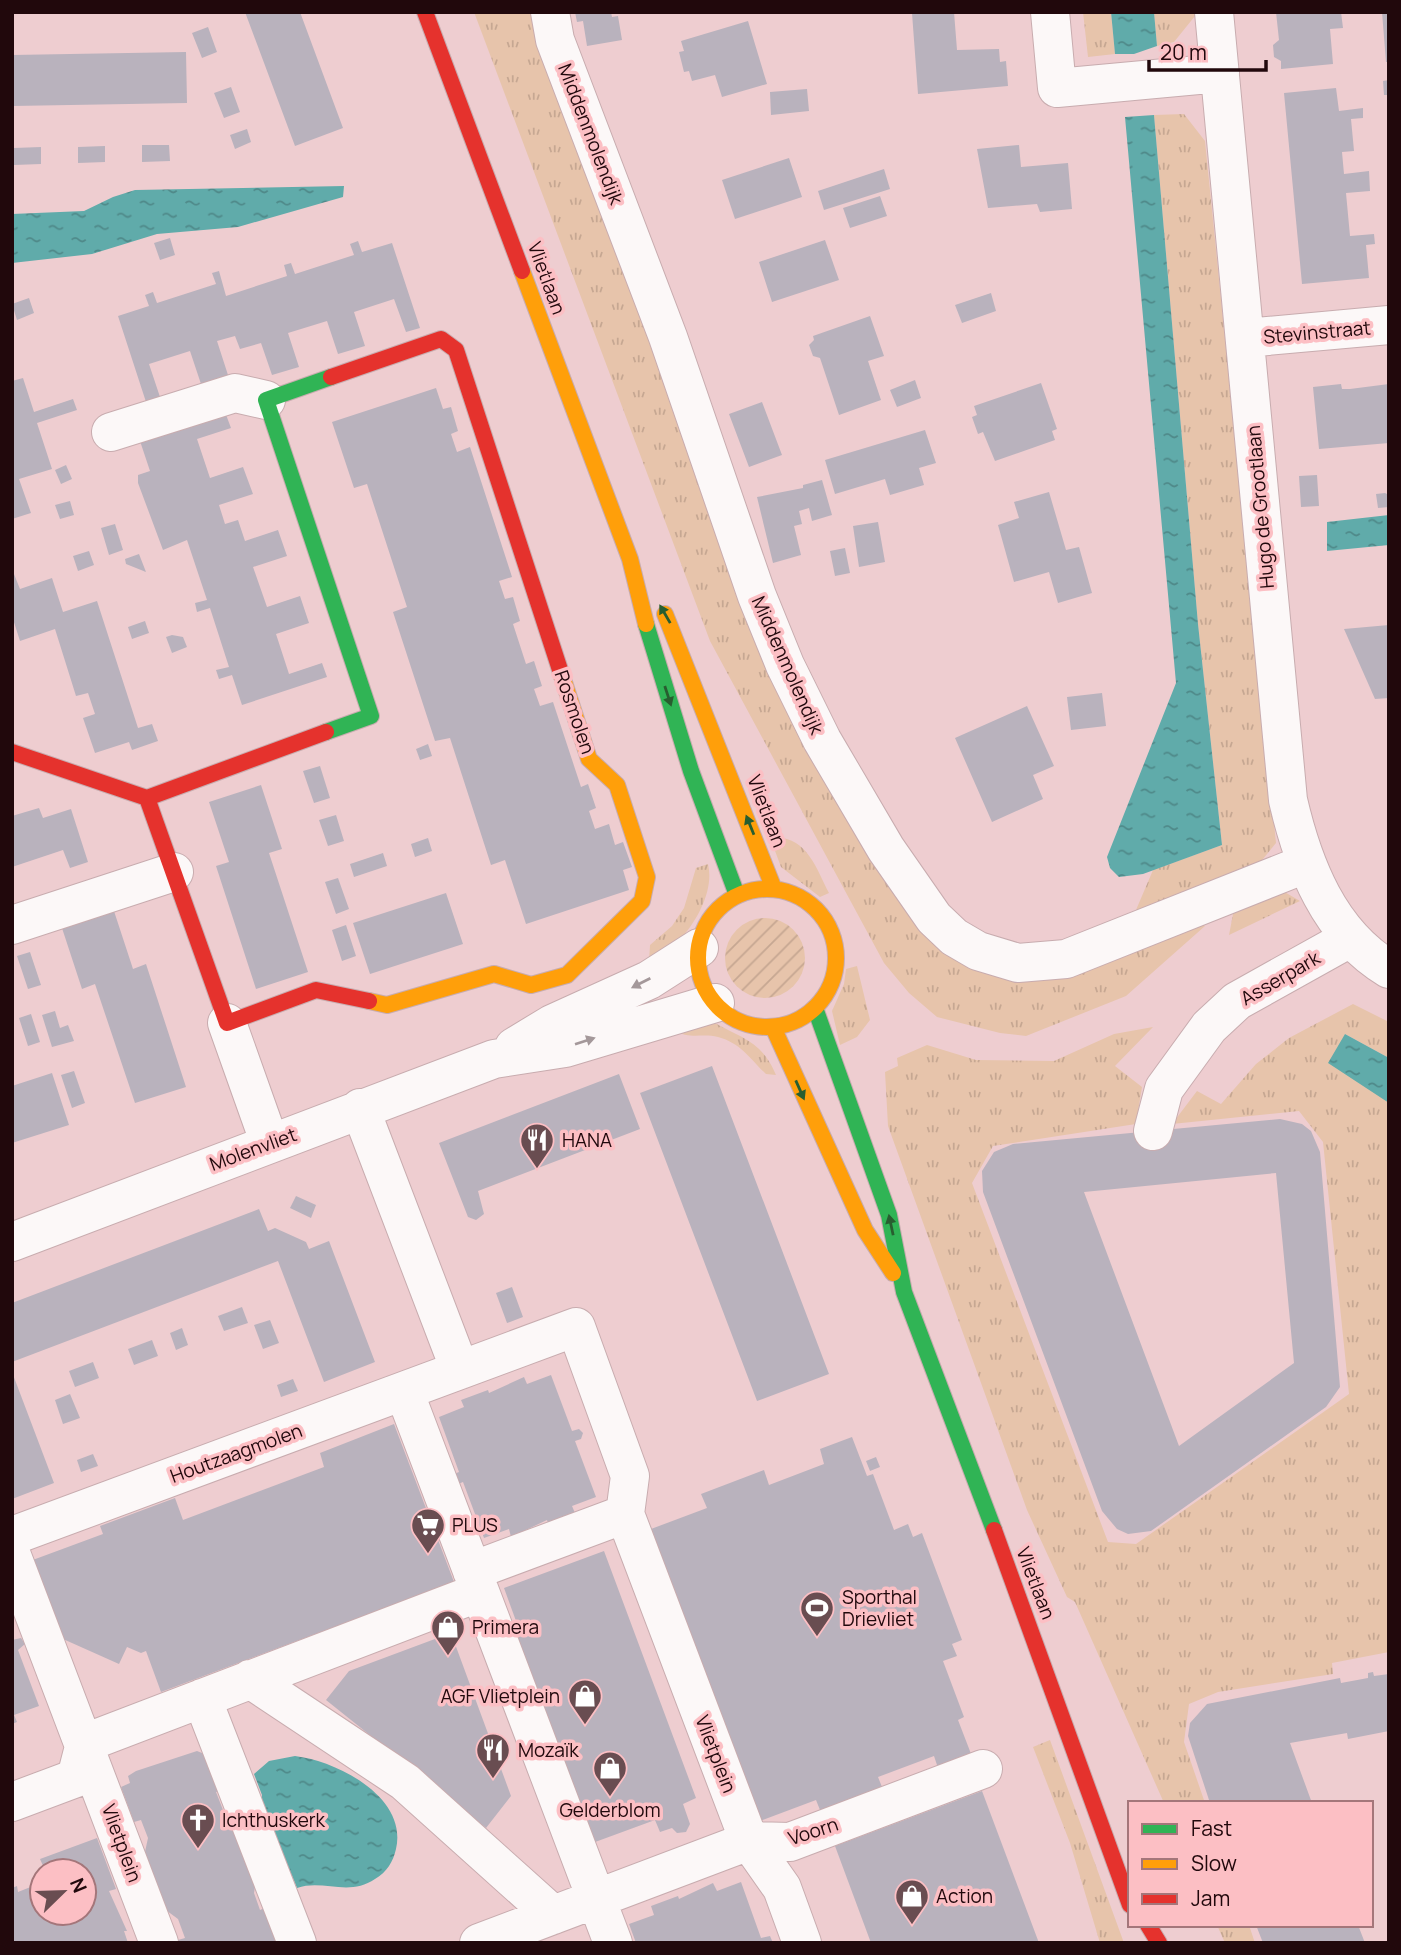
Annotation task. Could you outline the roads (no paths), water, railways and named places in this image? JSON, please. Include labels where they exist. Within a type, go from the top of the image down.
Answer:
[{"type":"street","name":"Vlietlaan","points":[[425,12],[630,559],[649,639],[719,852],[737,895]]},
{"type":"street","name":"Middenmolendijk","points":[[550,12],[560,52],[668,337],[757,596],[785,665],[821,740],[886,849],[934,918],[954,937],[978,951],[1018,963],[1066,959],[1305,864]]},
{"type":"street","points":[[1050,12],[1057,88],[1220,73]]},
{"type":"street","name":"Hugo de Grootlaan","points":[[1214,12],[1288,800],[1305,864],[1325,903],[1350,938],[1389,969]]},
{"type":"street","name":"Stevinstraat","points":[[1245,338],[1389,325]]},
{"type":"street","name":"Rosmolen","points":[[111,432],[235,393],[266,400],[441,339],[456,350],[589,759],[617,785],[648,877],[642,901],[567,975],[531,985],[494,974],[387,1005],[316,990],[227,1023]]},
{"type":"street","points":[[12,751],[147,798],[371,716],[266,400]]},
{"type":"street","name":"Vlietlaan","points":[[630,559],[668,619],[774,889]]},
{"type":"street","points":[[147,798],[270,1144]]},
{"type":"street","points":[[12,925],[174,872]]},
{"type":"street","points":[[774,889],[791,893],[820,912],[835,944],[833,979],[815,1008],[788,1024],[773,1027],[735,1019],[715,1003],[701,977],[699,948],[703,932],[712,917],[737,895],[774,889]]},
{"type":"street","name":"Asserpark","points":[[1153,1131],[1164,1089],[1209,1027],[1237,1002],[1350,938]]},
{"type":"street","name":"Molenvliet","points":[[12,1242],[494,1059],[552,1024],[649,980],[699,948]]},
{"type":"street","name":"Molenvliet","points":[[494,1059],[565,1048],[715,1003]]},
{"type":"street","name":"Vlietlaan","points":[[815,1008],[889,1216],[905,1292],[1128,1894]]},
{"type":"street","name":"Vlietlaan","points":[[773,1027],[865,1230],[905,1292]]},
{"type":"street","points":[[360,1108],[460,1370]]},
{"type":"street","name":"Houtzaagmolen","points":[[12,1536],[576,1327],[630,1476]]},
{"type":"street","points":[[404,1391],[613,1943]]},
{"type":"street","name":"Vlietplein","points":[[630,1476],[625,1514],[749,1841]]},
{"type":"street","points":[[12,1802],[80,1760],[202,1698],[476,1582],[625,1514]]},
{"type":"street","points":[[12,1556],[80,1760]]},
{"type":"street","points":[[250,1679],[405,1782],[553,1915]]},
{"type":"street","points":[[202,1698],[297,1943]]},
{"type":"street","name":"Vlietplein","points":[[80,1760],[159,1943]]},
{"type":"street","name":"Voorn","points":[[749,1841],[790,1842],[984,1769]]},
{"type":"street","points":[[479,1943],[749,1841],[782,1888],[802,1943]]},
{"type":"street","points":[[1139,1928],[1159,1943]]},
{"type":"water","points":[[1111,12],[1154,12],[1157,46],[1134,54],[1115,54]]},
{"type":"water","points":[[1154,115],[1198,624],[1222,845],[1143,874],[1119,877],[1110,868],[1107,857],[1176,683],[1125,117]]},
{"type":"water","points":[[344,186],[343,197],[238,227],[157,234],[92,254],[12,263],[12,214],[84,211],[135,190]]},
{"type":"water","points":[[1389,515],[1389,545],[1327,551],[1327,522]]},
{"type":"water","points":[[1345,1034],[1389,1058],[1389,1103],[1328,1063]]},
{"type":"water","points":[[295,1756],[330,1765],[349,1774],[380,1798],[391,1813],[397,1830],[396,1849],[389,1866],[379,1876],[356,1887],[316,1885],[297,1888],[292,1876],[273,1861],[258,1818],[262,1795],[254,1774],[269,1761]]},
{"type":"place","name":"HANA","points":[[537,1170]]},
{"type":"place","name":"PLUS","points":[[428,1555]]},
{"type":"place","name":"Sporthal Drievliet","points":[[817,1638]]},
{"type":"place","name":"Primera","points":[[448,1657]]},
{"type":"place","name":"AGF Vlietplein","points":[[585,1726]]},
{"type":"place","name":"Mozaïk","points":[[493,1780]]},
{"type":"place","name":"Gelderblom","points":[[610,1798]]},
{"type":"place","name":"Ichthuskerk","points":[[198,1850]]},
{"type":"place","name":"Action","points":[[912,1926]]}]
